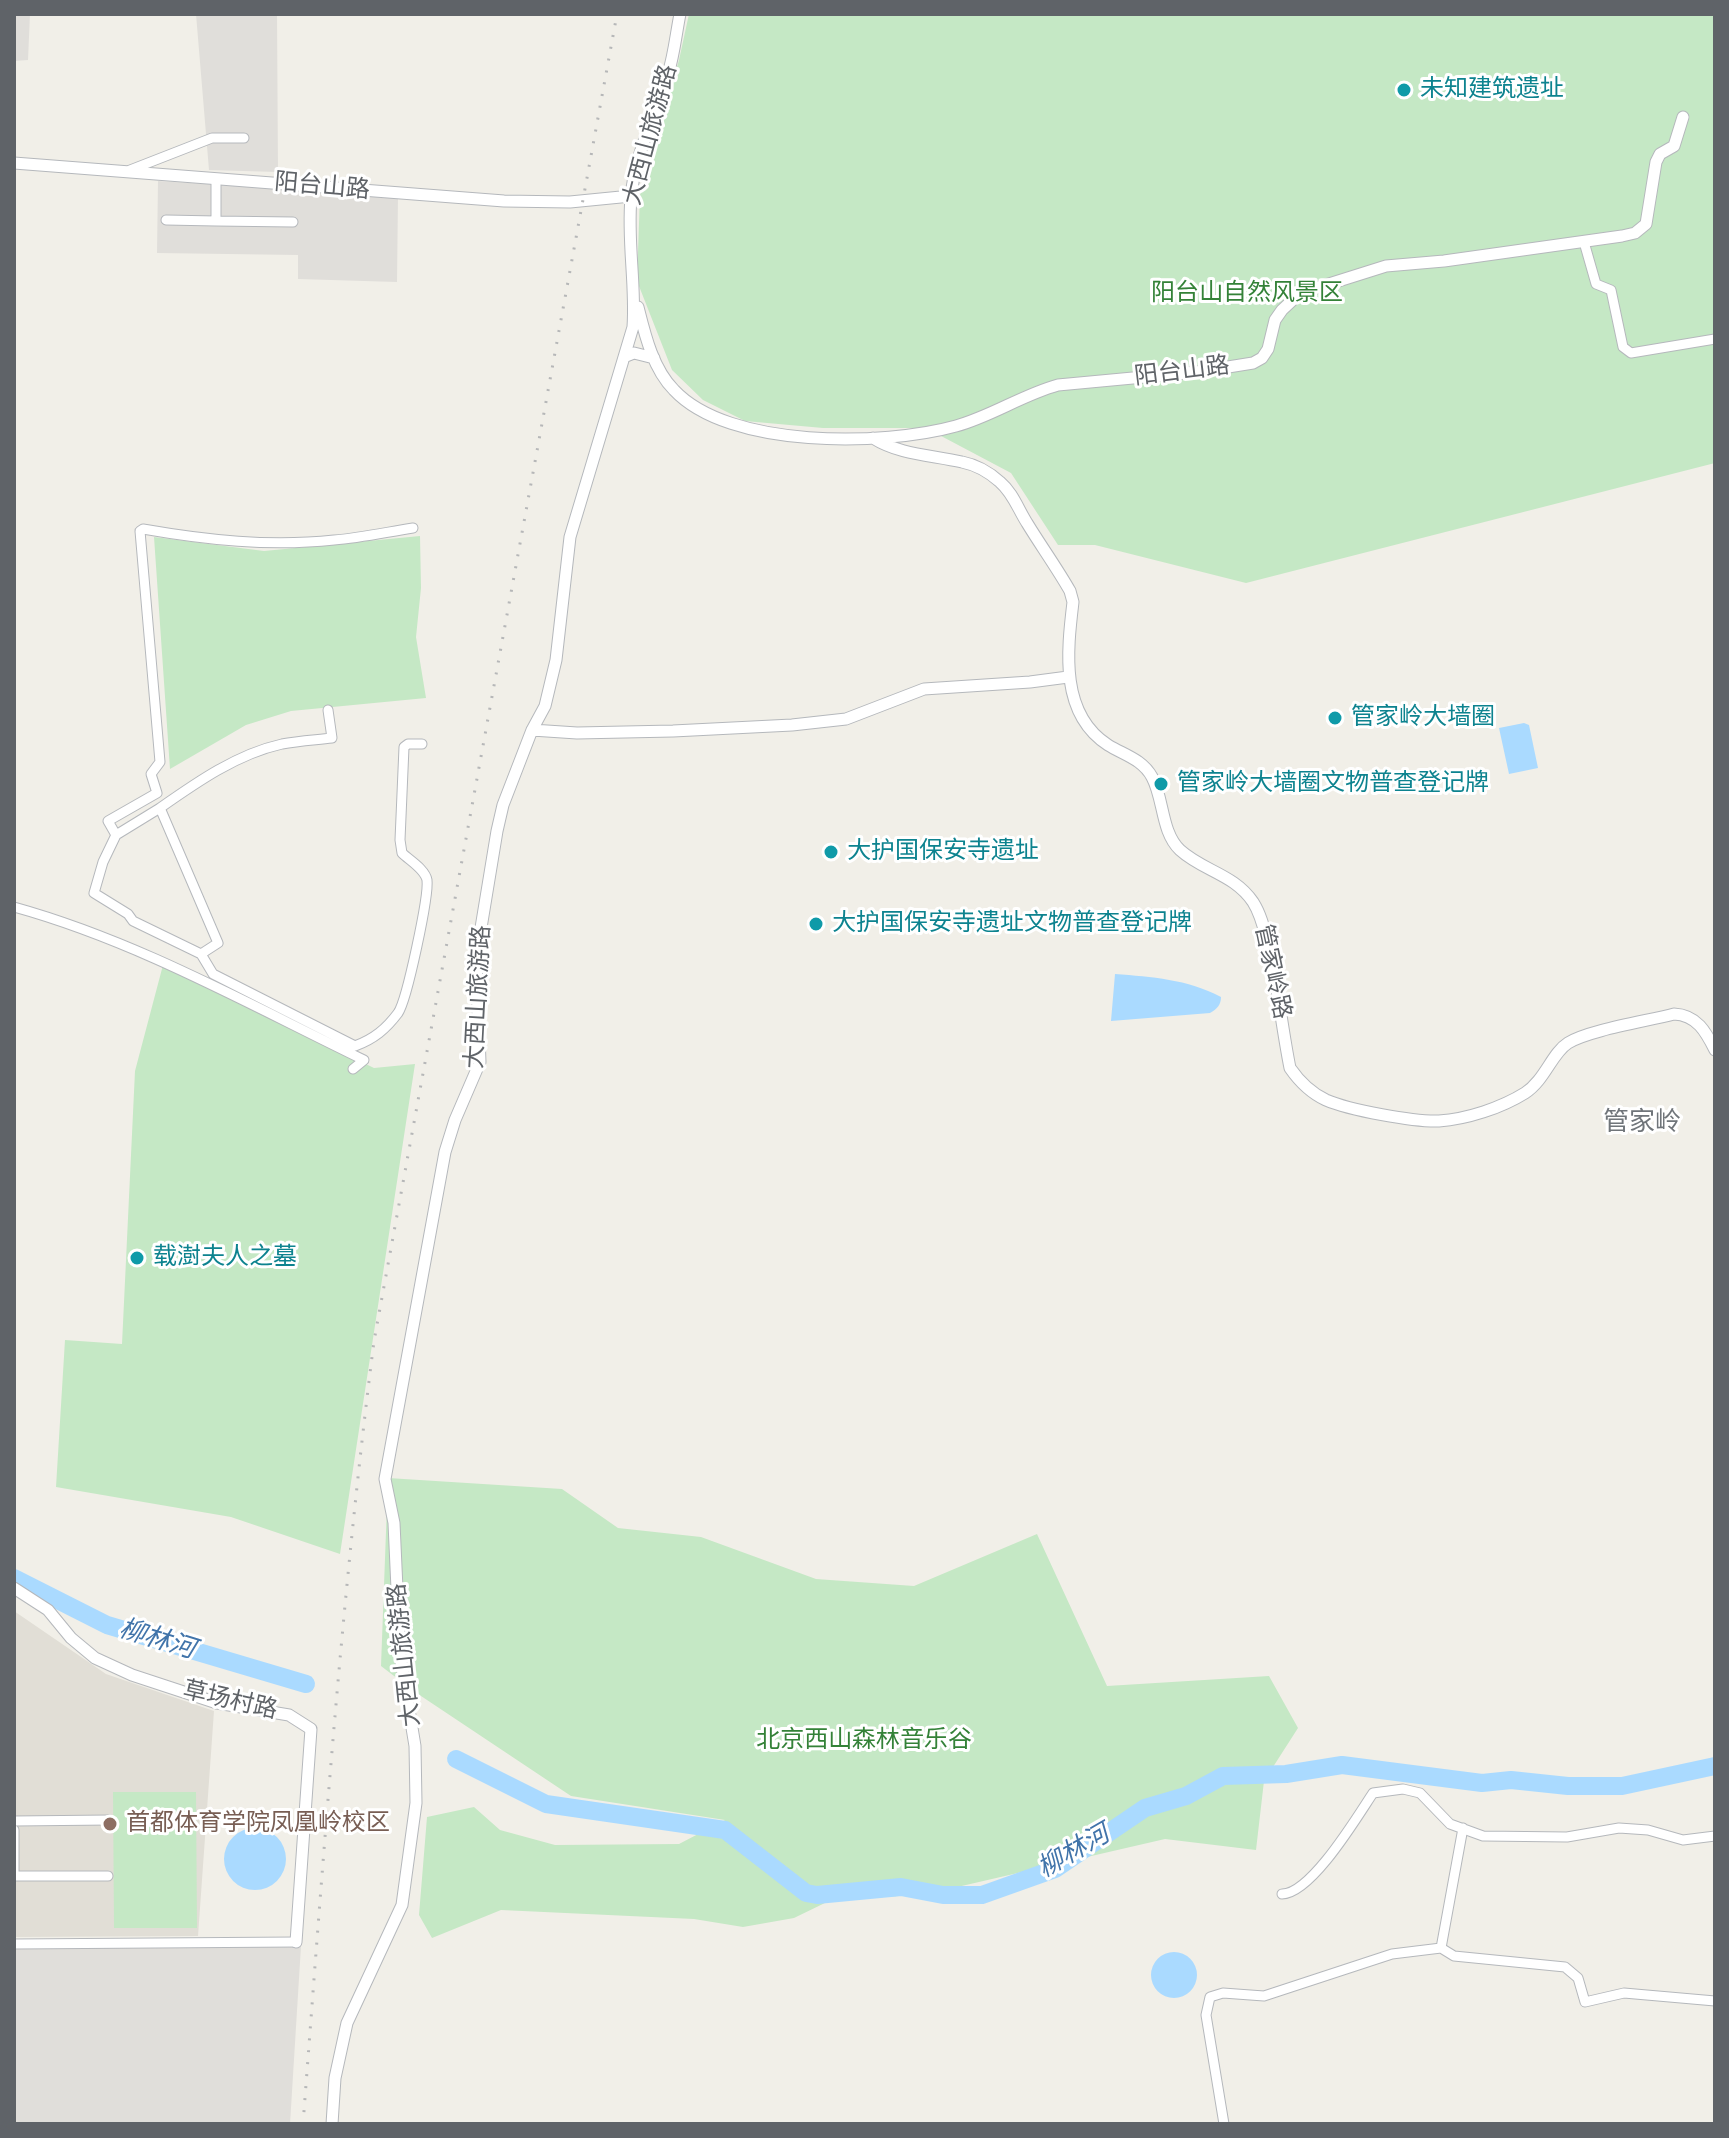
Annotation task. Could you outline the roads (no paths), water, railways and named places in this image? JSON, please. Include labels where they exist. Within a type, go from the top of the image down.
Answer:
[{"type":"street","name":"大西山旅游路","points":[[332,2124],[335,2078],[347,2023],[402,1905],[416,1803],[415,1746],[400,1655],[394,1523],[385,1479],[445,1152],[480,1062],[476,958],[497,831],[503,805],[551,686],[570,537],[633,327],[635,294],[630,249],[631,196],[646,134],[668,73],[680,14]]},
{"type":"street","name":"阳台山路","points":[[635,294],[654,358],[674,391],[691,404],[730,424],[786,436],[873,438],[923,434],[992,414],[1039,390],[1058,385],[1197,372],[1253,363],[1262,358],[1268,349],[1275,320],[1297,296],[1386,266],[1444,261],[1635,233],[1646,224],[1656,162],[1660,154],[1674,146],[1683,117]]},
{"type":"street","points":[[127,172],[212,138],[244,138]]},
{"type":"street","name":"阳台山路","points":[[14,163],[504,201],[570,202],[631,196]]},
{"type":"street","points":[[216,179],[216,221]]},
{"type":"street","points":[[166,220],[293,222]]},
{"type":"street","points":[[1584,242],[1596,284],[1611,290],[1623,347],[1631,353],[1715,339]]},
{"type":"street","points":[[624,357],[639,353],[654,358]]},
{"type":"street","name":"管家岭路","points":[[873,438],[919,455],[964,462],[985,470],[1003,483],[1070,591],[1073,602],[1068,677],[1078,711],[1093,735],[1135,758],[1152,776],[1172,837],[1180,849],[1226,876],[1253,902],[1259,913],[1274,970],[1290,1068],[1298,1079],[1325,1100],[1420,1121],[1464,1116],[1501,1105],[1525,1092],[1540,1080],[1565,1045],[1574,1040],[1674,1014],[1696,1021],[1707,1033],[1715,1050]]},
{"type":"street","points":[[116,835],[108,821],[157,793],[151,774],[160,762],[140,531],[269,543],[333,541],[413,528]]},
{"type":"street","points":[[532,730],[645,732],[792,725],[846,719],[924,689],[1068,677]]},
{"type":"street","points":[[328,710],[332,738],[281,744],[243,758],[203,779],[116,835],[103,862],[94,893],[128,914],[133,921],[201,954],[213,974],[355,1046],[376,1038],[399,1011],[422,927],[427,879],[423,871],[402,853],[400,840],[404,747],[422,744]]},
{"type":"street","points":[[160,808],[218,943],[201,954]]},
{"type":"street","points":[[14,907],[69,922],[169,965],[364,1060],[353,1069]]},
{"type":"street","name":"草场村路","points":[[14,1588],[48,1610],[71,1638],[95,1658],[132,1675],[217,1703],[289,1715],[311,1729],[296,1942]]},
{"type":"street","points":[[1282,1894],[1290,1894],[1307,1882],[1373,1793],[1403,1789],[1420,1793],[1450,1824],[1483,1836],[1567,1837],[1619,1828],[1648,1830],[1683,1840],[1715,1836]]},
{"type":"street","points":[[14,1821],[110,1820]]},
{"type":"street","points":[[1441,1948],[1463,1828]]},
{"type":"street","points":[[14,1830],[14,1876],[108,1876]]},
{"type":"street","points":[[14,1944],[296,1942]]},
{"type":"street","points":[[1224,2124],[1206,2015],[1210,1997],[1223,1993],[1264,1996],[1392,1954],[1441,1948],[1454,1956],[1565,1967],[1578,1978],[1585,2002],[1624,1993],[1715,2001]]},
{"type":"water","points":[[1524,723],[1529,725],[1538,768],[1509,774],[1499,728]]},
{"type":"water","points":[[1115,974],[1182,983],[1221,997],[1220,1002],[1210,1013],[1111,1021]]},
{"type":"water","points":[[249,1828],[261,1828],[277,1837],[284,1847],[284,1871],[277,1881],[261,1890],[249,1890],[229,1876],[224,1865],[224,1853],[238,1833]]},
{"type":"water","points":[[1174,1952],[1190,1959],[1197,1975],[1190,1991],[1174,1998],[1158,1991],[1151,1975],[1158,1959]]},
{"type":"waterway","name":"柳林河","points":[[14,1578],[107,1625],[306,1684]]},
{"type":"waterway","name":"柳林河","points":[[456,1759],[546,1804],[725,1830],[806,1893],[817,1895],[901,1887],[943,1895],[982,1895],[1055,1869],[1145,1808],[1186,1796],[1223,1776],[1286,1774],[1342,1765],[1482,1783],[1511,1780],[1568,1786],[1622,1786],[1715,1766]]},
{"type":"railway","points":[[303,2124],[342,1634],[374,1341],[617,14]]},
{"type":"place","name":"未知建筑遗址","points":[[1404,90]]},
{"type":"place","name":"管家岭大墙圈","points":[[1335,718]]},
{"type":"place","name":"管家岭大墙圈文物普查登记牌","points":[[1161,784]]},
{"type":"place","name":"大护国保安寺遗址","points":[[831,852]]},
{"type":"place","name":"大护国保安寺遗址文物普查登记牌","points":[[816,924]]},
{"type":"place","name":"载澍夫人之墓","points":[[137,1258]]},
{"type":"place","name":"首都体育学院凤凰岭校区","points":[[110,1824]]},
{"type":"district","name":"管家岭","points":[[1642,1123]]},
{"type":"park label","name":"阳台山自然风景区","points":[[1247,294]]},
{"type":"park label","name":"北京西山森林音乐谷","points":[[864,1741]]}]
